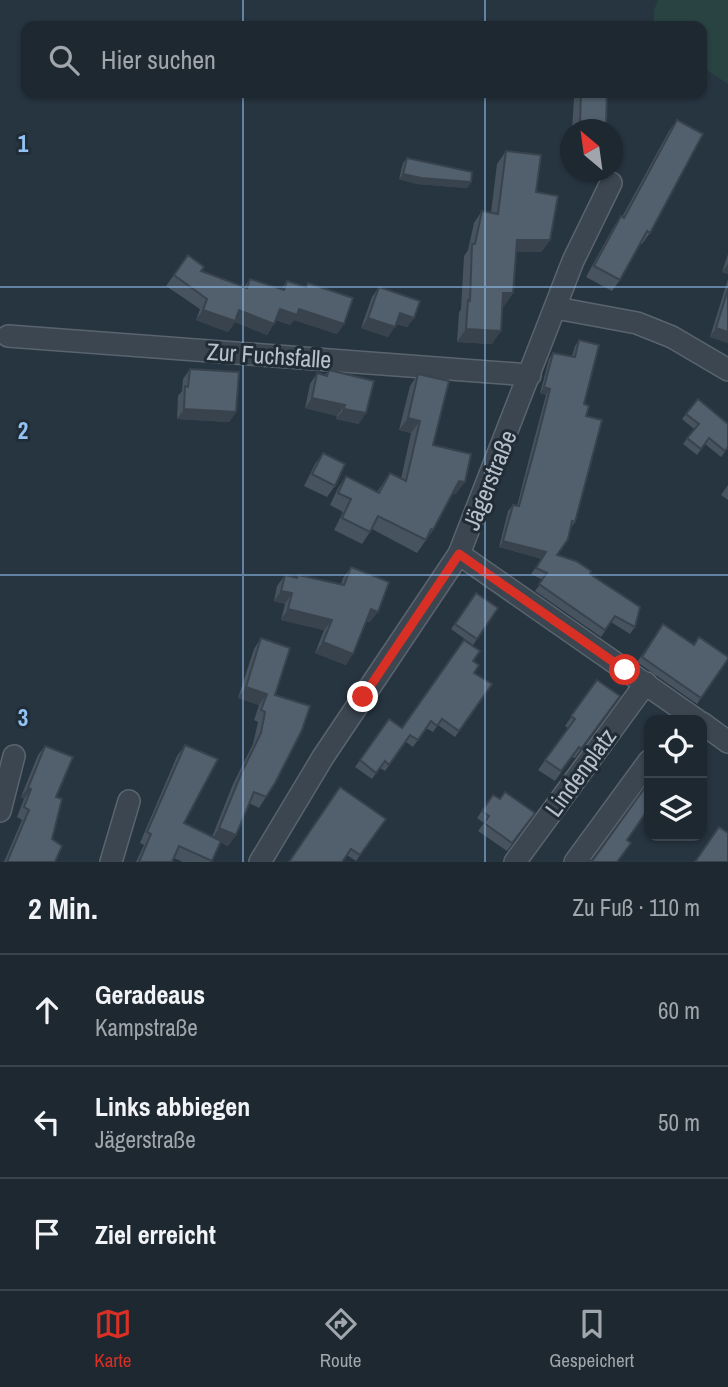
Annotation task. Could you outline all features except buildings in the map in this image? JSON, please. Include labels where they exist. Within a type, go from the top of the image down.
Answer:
[{"type":"street","name":"Jägerstraße","points":[[260,862],[323,757],[459,554],[573,261],[611,183]]},
{"type":"street","points":[[556,308],[637,323],[672,337],[728,370]]},
{"type":"street","name":"Zur Fuchsfalle","points":[[8,336],[530,375]]},
{"type":"street","points":[[459,554],[646,683],[686,715]]},
{"type":"street","name":"Lindenplatz","points":[[515,862],[646,683]]},
{"type":"street","points":[[707,729],[728,742]]},
{"type":"street","points":[[0,811],[13,755]]},
{"type":"street","name":"Lindenplatz","points":[[575,862],[644,768]]},
{"type":"street","points":[[111,862],[130,801]]},
{"type":"green space","points":[[658,0],[728,0],[728,84],[707,70],[707,21],[654,21]]},
{"type":"route","points":[[363,697],[459,554],[625,670]]}]
